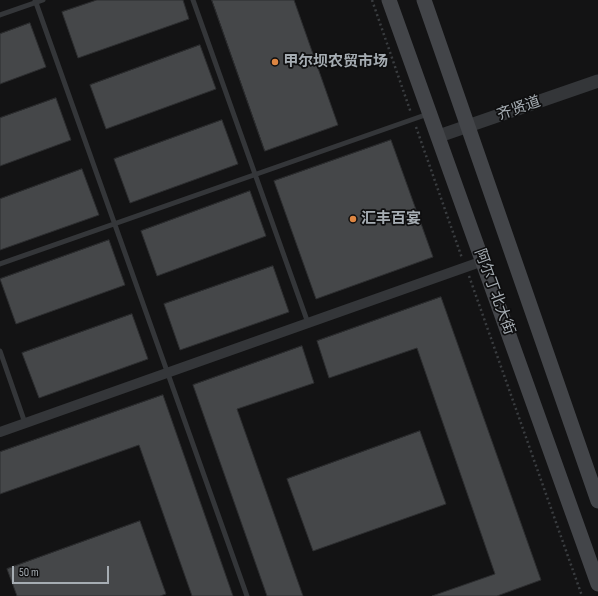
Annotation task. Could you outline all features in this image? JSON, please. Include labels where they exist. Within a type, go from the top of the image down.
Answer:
[{"type":"main road","name":"阿尔丁北大街","points":[[389,0],[431,112],[598,584]]},
{"type":"main road","name":"阿尔丁北大街","points":[[424,0],[598,501]]},
{"type":"street","name":"齐贤道","points":[[439,136],[598,81]]},
{"type":"street","points":[[0,432],[483,261]]},
{"type":"lane","points":[[0,15],[36,1],[43,0]]},
{"type":"lane","points":[[193,0],[308,323]]},
{"type":"lane","points":[[36,1],[247,596]]},
{"type":"lane","points":[[0,264],[431,112]]},
{"type":"lane","points":[[0,351],[25,423]]},
{"type":"path","points":[[372,0],[582,596]]},
{"type":"building","points":[[97,0],[183,0],[189,19],[78,58],[62,12]]},
{"type":"building","name":"甲尔坝农贸市场","points":[[212,0],[294,0],[338,125],[265,151]]},
{"type":"building","points":[[30,23],[46,67],[0,84],[0,34]]},
{"type":"building","points":[[200,45],[216,89],[106,129],[90,85]]},
{"type":"building","points":[[56,98],[71,140],[0,166],[0,118]]},
{"type":"building","points":[[222,120],[238,164],[130,203],[114,159]]},
{"type":"building","name":"汇丰百宴","points":[[391,140],[433,257],[316,299],[274,181]]},
{"type":"building","points":[[82,169],[99,215],[0,250],[0,199]]},
{"type":"building","points":[[250,191],[266,236],[157,276],[141,231]]},
{"type":"building","points":[[109,240],[125,285],[16,324],[0,279]]},
{"type":"building","points":[[273,266],[289,312],[180,350],[164,304]]},
{"type":"building","points":[[441,297],[541,580],[497,596],[432,596],[495,574],[417,348],[329,378],[317,341]]},
{"type":"building","points":[[132,314],[148,359],[39,398],[22,353]]},
{"type":"building","points":[[302,346],[314,383],[237,409],[303,596],[267,596],[193,385]]},
{"type":"building","points":[[163,395],[233,596],[192,596],[139,445],[0,494],[0,452]]},
{"type":"building","points":[[420,431],[446,504],[313,551],[287,479]]},
{"type":"building","points":[[140,521],[166,594],[160,596],[17,596],[7,569]]},
{"type":"place","name":"甲尔坝农贸市场","points":[[275,62]]},
{"type":"place","name":"汇丰百宴","points":[[353,219]]}]
